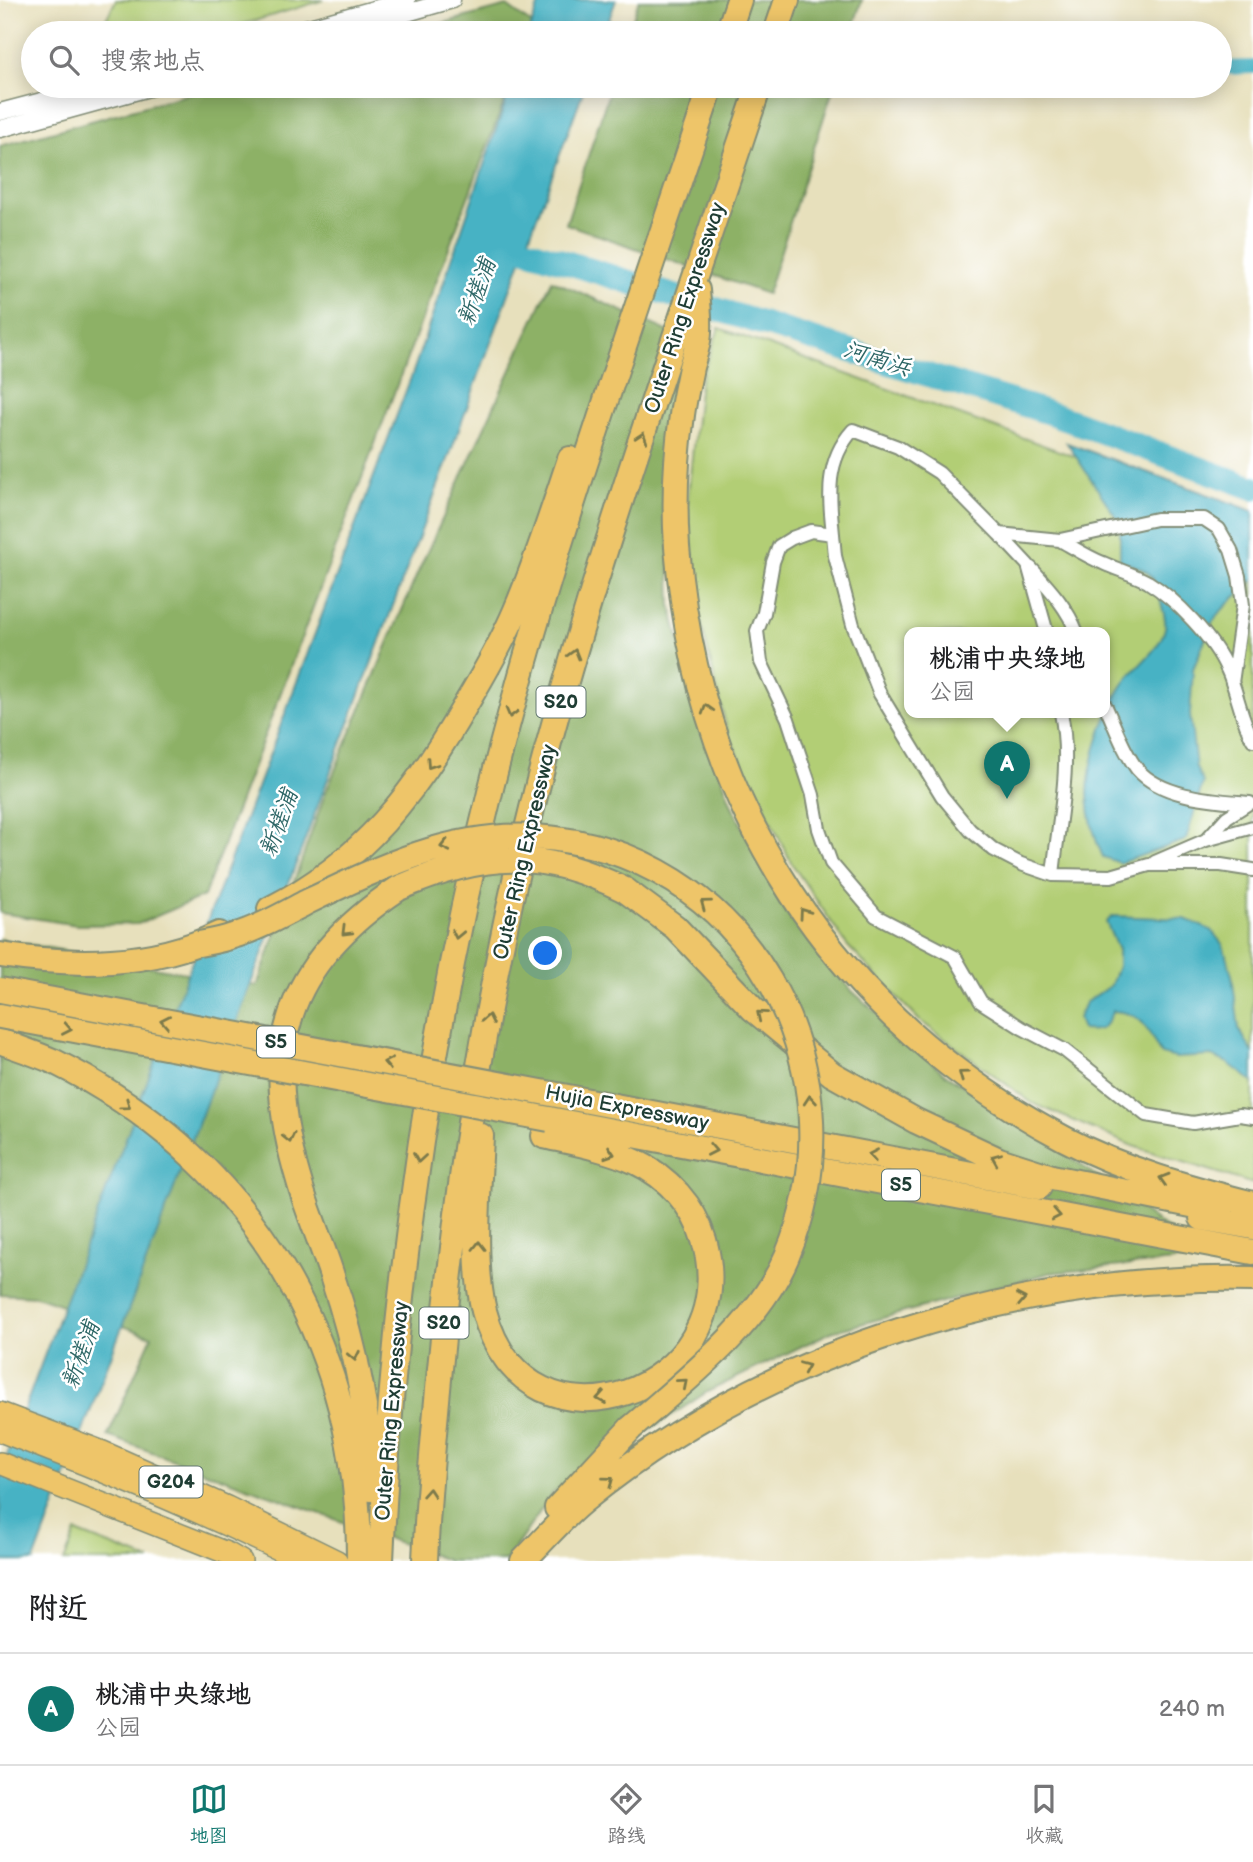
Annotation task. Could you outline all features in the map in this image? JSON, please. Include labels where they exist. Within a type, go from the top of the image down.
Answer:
[{"type":"highway","points":[[732,21],[739,0]]},
{"type":"highway","points":[[780,21],[787,0]]},
{"type":"highway","points":[[199,944],[286,901],[336,868],[377,831],[414,788],[436,757],[490,663],[515,612],[646,260],[668,177],[686,160],[707,98]]},
{"type":"highway","name":"Outer Ring Expressway","points":[[425,1561],[433,1432],[453,1231],[503,940],[536,793],[611,532],[690,331],[696,276],[755,98]]},
{"type":"highway","name":"Outer Ring Expressway","points":[[381,1561],[388,1428],[410,1223],[431,1079],[457,934],[492,783],[529,647],[628,311]]},
{"type":"highway","points":[[690,331],[677,473],[677,543],[684,614],[699,683],[720,752],[748,818],[782,881],[824,942],[877,1002],[937,1055],[1002,1103],[1068,1141],[1138,1170],[1253,1204]]},
{"type":"highway","points":[[0,955],[50,961],[100,962],[150,956],[234,936],[397,860],[443,845],[487,838],[535,837],[576,843],[624,856],[675,881],[715,912],[751,953],[779,995],[800,1046],[810,1096],[812,1148],[804,1209],[786,1259],[756,1308],[717,1353],[631,1428],[559,1506],[523,1561]]},
{"type":"highway","points":[[382,1528],[372,1504],[369,1448],[355,1354],[333,1277],[298,1180],[281,1101],[281,1055],[290,1010],[313,967],[369,908],[399,888],[434,873],[464,864],[530,860],[595,874],[625,890],[675,927],[753,1009],[832,1074],[916,1121],[999,1160],[1052,1177],[1253,1217]]},
{"type":"highway","name":"Hujia Expressway","points":[[0,990],[1253,1227]]},
{"type":"highway","name":"S5","points":[[0,1016],[274,1067],[547,1127]]},
{"type":"highway","points":[[0,1041],[53,1062],[115,1096],[165,1133],[207,1171],[245,1214],[276,1256],[303,1306],[338,1393],[349,1441],[359,1522],[359,1561]]},
{"type":"highway","points":[[476,1086],[482,1117],[479,1267],[484,1311],[499,1349],[522,1377],[554,1395],[592,1400],[630,1393],[663,1374],[688,1346],[703,1320],[710,1289],[709,1258],[700,1226],[684,1200],[663,1179],[637,1162],[547,1127]]},
{"type":"highway","name":"Hujia Expressway","points":[[547,1127],[1253,1252]]},
{"type":"highway","points":[[523,1561],[582,1502],[648,1452],[733,1402],[828,1357],[928,1321],[983,1306],[1040,1295],[1163,1280],[1253,1279]]},
{"type":"main road","name":"G204","points":[[0,1413],[103,1452],[215,1501],[337,1561]]},
{"type":"main road","name":"G204","points":[[0,1431],[104,1470],[222,1521],[302,1561]]},
{"type":"main road","points":[[0,1462],[241,1561]]},
{"type":"street","points":[[331,21],[407,0]]},
{"type":"street","points":[[379,21],[452,0]]},
{"type":"street","points":[[0,112],[67,98]]},
{"type":"street","points":[[0,129],[80,98]]},
{"type":"street","points":[[1075,627],[1058,598],[939,473],[898,447],[853,430],[844,439],[830,472],[828,495],[835,556],[853,625],[880,694],[942,796],[970,830],[995,850],[1021,864],[1053,875],[1111,876],[1149,865],[1206,840],[1253,827]]},
{"type":"street","points":[[999,534],[1060,540],[1156,519],[1204,519],[1219,529],[1231,550],[1239,576],[1243,605],[1232,684]]},
{"type":"street","points":[[833,534],[811,531],[779,546],[773,562],[764,613],[757,631],[761,662],[788,719],[813,795],[819,829],[831,863],[876,916],[955,957],[981,1002],[1022,1028],[1064,1049],[1146,1115],[1194,1123],[1240,1115],[1253,1117]]},
{"type":"street","points":[[1060,540],[1102,563],[1150,583],[1189,618],[1215,648],[1227,668],[1243,719],[1253,740]]},
{"type":"street","points":[[1028,565],[1045,627]]},
{"type":"street","points":[[1110,716],[1125,750],[1139,770],[1155,783],[1206,800],[1251,803]]},
{"type":"street","points":[[1053,875],[1065,763],[1061,718]]},
{"type":"street","points":[[1206,840],[1227,817],[1251,803]]},
{"type":"street","points":[[1149,865],[1221,865],[1253,870]]},
{"type":"green space","points":[[116,0],[324,0],[254,21],[105,21]]},
{"type":"green space","points":[[639,0],[862,0],[855,21],[632,21]]},
{"type":"green space","points":[[507,6],[528,21],[451,21]]},
{"type":"green space","points":[[174,98],[505,98],[204,896],[138,924],[77,925],[0,913],[0,146]]},
{"type":"green space","points":[[607,98],[830,98],[767,294],[566,224]]},
{"type":"green space","points":[[552,280],[683,338],[668,505],[671,606],[694,699],[732,806],[786,913],[852,991],[945,1074],[1049,1141],[1206,1258],[1049,1273],[831,1332],[707,1392],[552,1494],[506,1561],[449,1561],[108,1436],[152,1336],[36,1296],[0,1294],[0,939],[257,986],[325,794],[418,572]]},
{"type":"green space","points":[[719,328],[1253,521],[1253,1184],[1133,1146],[1032,1103],[919,1020],[847,945],[792,864],[728,734],[700,619],[687,506],[700,381]]},
{"type":"green space","points":[[76,1532],[151,1561],[64,1561]]},
{"type":"water","points":[[540,0],[616,0],[608,21],[533,21]]},
{"type":"water","name":"新槎浦","points":[[507,98],[581,98],[447,462],[34,1561],[0,1561],[0,1474],[413,372]]},
{"type":"water","points":[[1067,443],[1253,511],[1253,580],[1212,623],[1193,669],[1190,715],[1196,768],[1203,782],[1186,840],[1120,863],[1103,857],[1095,835],[1088,795],[1091,767],[1107,718],[1110,718],[1112,704],[1127,679],[1159,642],[1165,628],[1165,620],[1157,588],[1150,575],[1139,567],[1120,561],[1120,523]]},
{"type":"water","points":[[1113,916],[1185,919],[1211,930],[1223,945],[1232,975],[1239,1029],[1253,1053],[1253,1082],[1228,1063],[1212,1056],[1176,1058],[1161,1054],[1144,1024],[1124,1012],[1113,1011],[1099,1030],[1082,1030],[1078,1018],[1085,1003],[1111,985],[1118,966],[1118,950],[1106,922]]},
{"type":"waterway","points":[[1232,68],[1253,67]]},
{"type":"waterway","name":"河南浜","points":[[498,241],[1053,414],[1253,488]]},
{"type":"place","name":"桃浦中央绿地","points":[[1007,799]]}]
